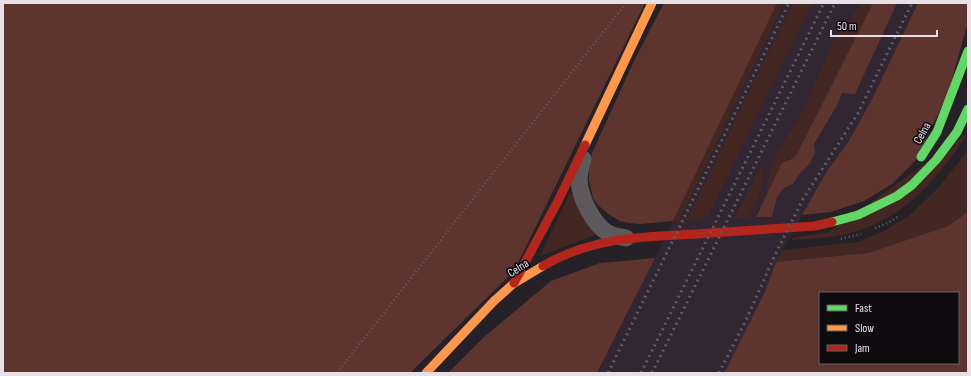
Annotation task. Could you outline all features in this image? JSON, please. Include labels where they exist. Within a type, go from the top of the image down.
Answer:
[{"type":"street","points":[[514,284],[590,136],[652,3]]},
{"type":"street","name":"Celna","points":[[918,162],[937,132],[968,51]]},
{"type":"street","points":[[870,209],[897,196],[912,185],[936,160],[957,132],[968,110]]},
{"type":"street","points":[[590,136],[579,180],[583,199],[589,212],[598,224],[608,233],[626,238]]},
{"type":"street","points":[[870,209],[904,179]]},
{"type":"street","name":"Celna","points":[[426,373],[494,301],[514,284],[554,260],[582,248],[626,238],[808,226],[846,219],[870,209]]},
{"type":"path","points":[[337,373],[626,3]]},
{"type":"shaded area","points":[[3,3],[645,3],[514,271],[410,373],[3,373]]},
{"type":"shaded area","points":[[664,3],[777,3],[673,221],[640,224],[629,223],[620,221],[608,214],[597,204],[593,198],[589,180],[589,170],[592,153],[635,59]]},
{"type":"shaded area","points":[[777,3],[918,3],[871,101],[847,144],[827,171],[776,262],[764,294],[724,373],[597,373],[655,258]]},
{"type":"shaded area","points":[[777,3],[784,3],[678,222],[673,221]]},
{"type":"shaded area","points":[[793,3],[812,3],[707,218],[686,221]]},
{"type":"shaded area","points":[[861,3],[873,3],[798,152],[794,158],[787,159],[766,196],[771,164],[804,108],[832,44]]},
{"type":"shaded area","points":[[873,3],[897,3],[855,94],[842,93],[836,107],[814,144],[815,153],[810,163],[793,184],[784,188],[777,197],[772,217],[756,217],[782,163],[794,158],[798,152]]},
{"type":"shaded area","points":[[918,3],[968,3],[968,22],[948,93],[916,160],[892,184],[864,201],[831,212],[802,215],[827,171],[847,144],[871,101]]},
{"type":"shaded area","points":[[968,133],[945,165],[918,195],[887,218],[869,227],[843,235],[792,240],[792,238],[829,232]]},
{"type":"shaded area","points":[[968,150],[968,212],[948,226],[868,253],[776,262],[782,250],[858,242],[886,230],[910,215],[940,186]]},
{"type":"shaded area","points":[[761,166],[763,172],[762,185],[748,218],[734,218]]},
{"type":"shaded area","points":[[570,193],[575,194],[600,233],[540,256]]},
{"type":"shaded area","points":[[968,212],[968,373],[724,373],[764,294],[776,262],[868,253],[948,226]]},
{"type":"shaded area","points":[[655,258],[597,373],[448,373],[484,337],[551,281],[600,263]]},
{"type":"railway","points":[[608,373],[789,3]]},
{"type":"railway","points":[[641,373],[824,3]]},
{"type":"railway","points":[[652,373],[835,3]]},
{"type":"railway","points":[[719,373],[746,320],[775,255],[803,199],[858,113],[912,3]]},
{"type":"traffic: fast","points":[[921,157],[937,132],[968,51]]},
{"type":"traffic: fast","points":[[832,222],[858,215],[897,196],[912,185],[936,160],[957,132],[968,109]]},
{"type":"traffic: slow","points":[[585,145],[652,3]]},
{"type":"traffic: slow","points":[[426,373],[494,301],[513,284],[543,266]]},
{"type":"traffic: jam","points":[[514,283],[558,201],[585,145]]},
{"type":"traffic: jam","points":[[543,266],[561,256],[580,249],[617,240],[656,236],[815,226],[832,222]]}]
